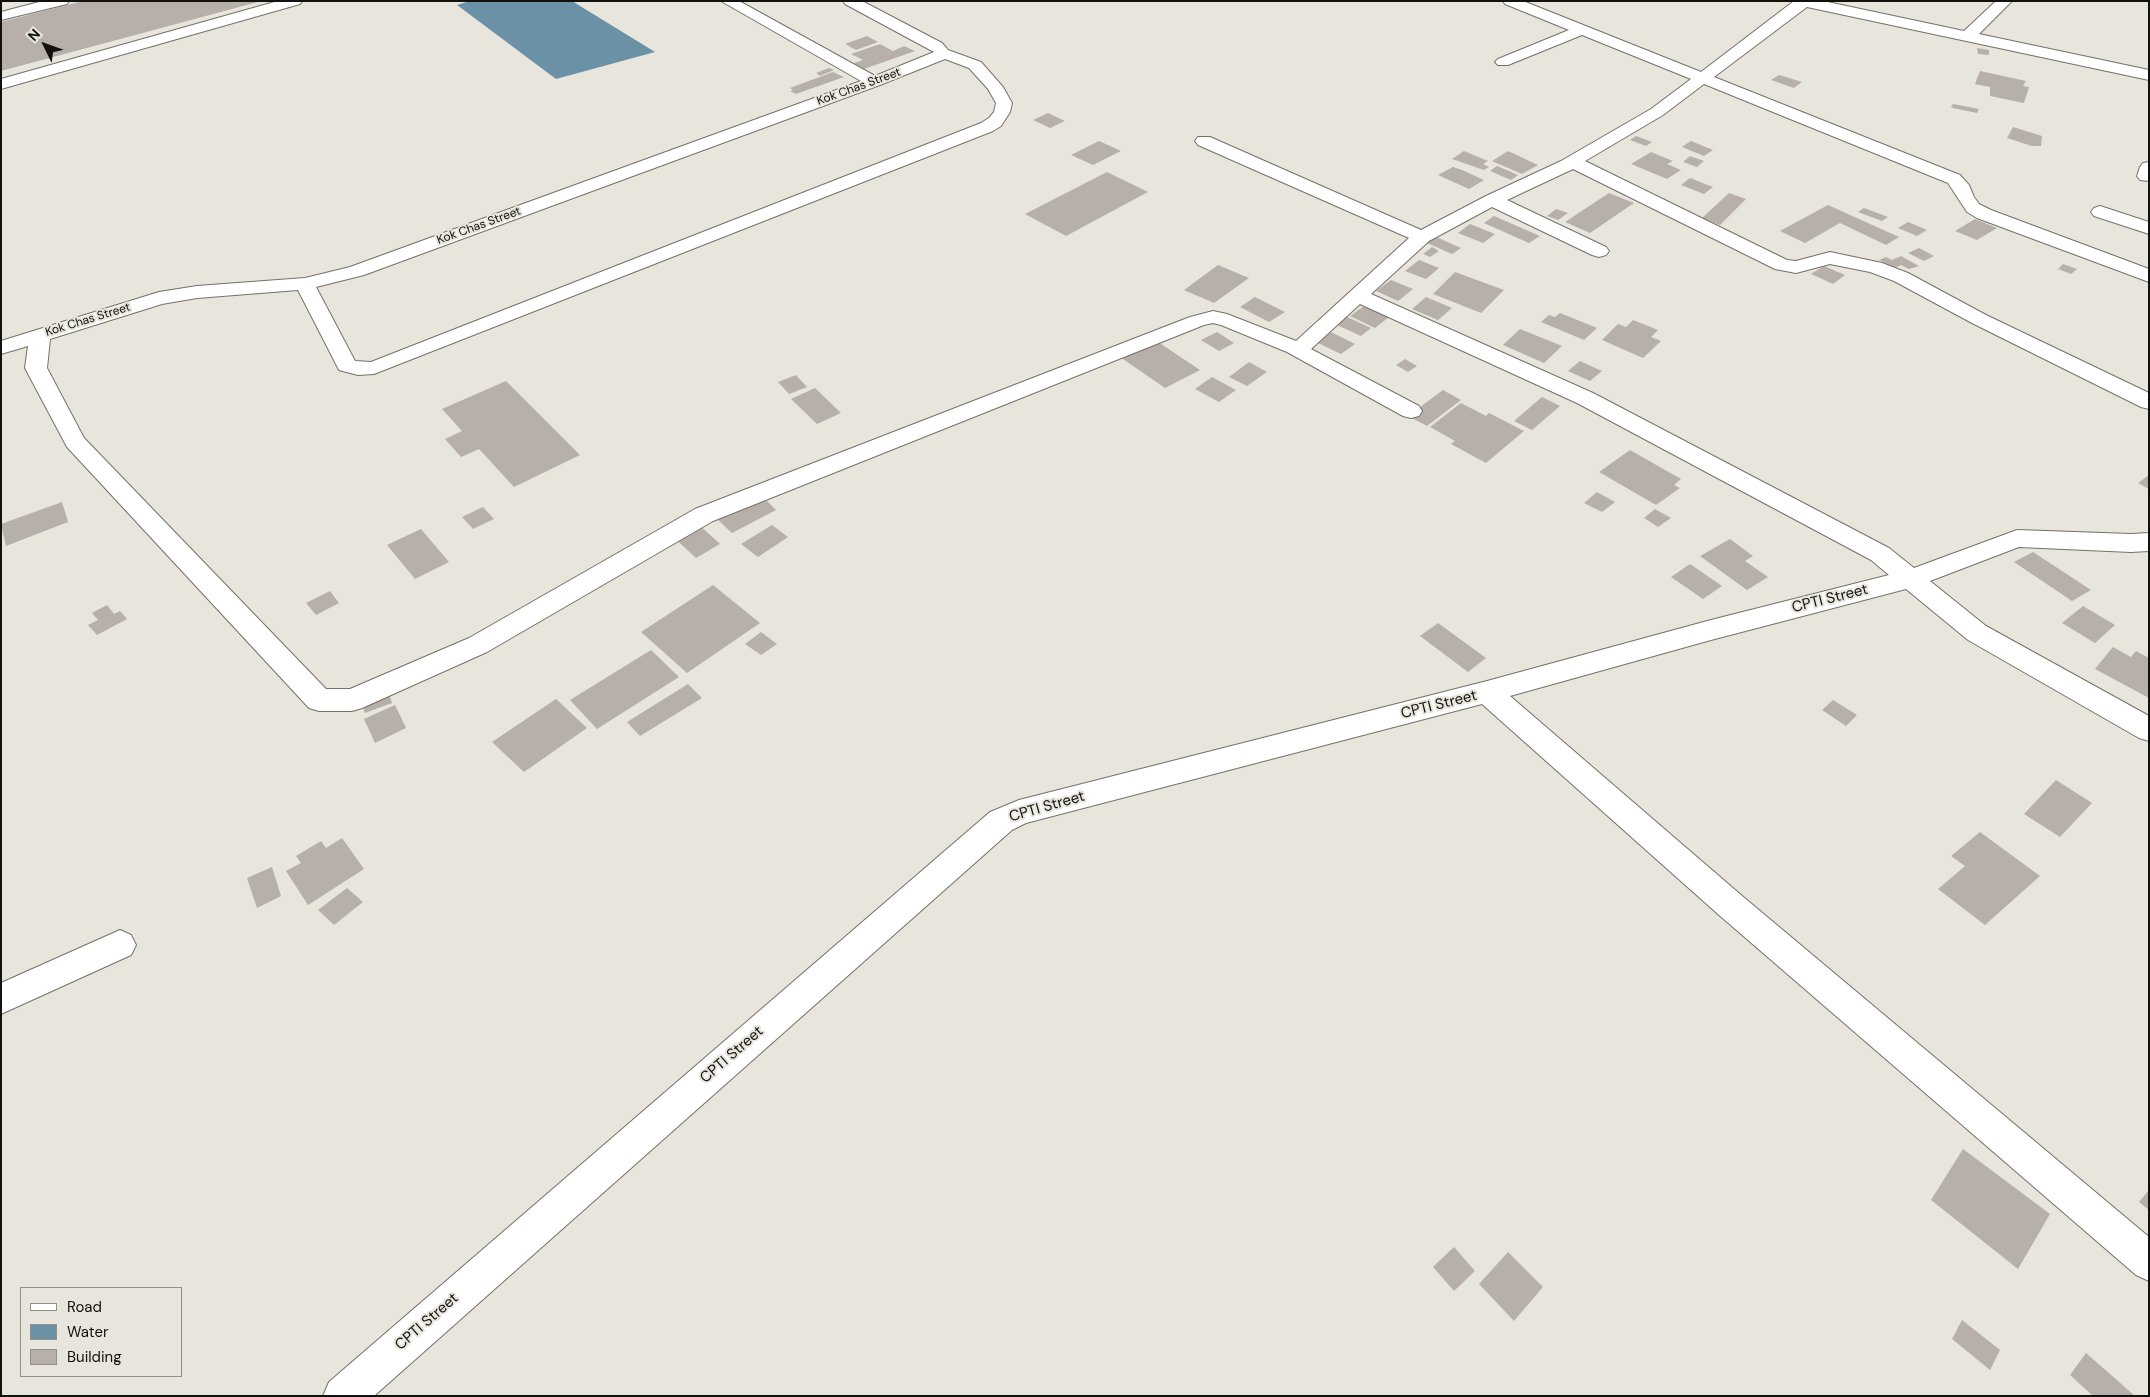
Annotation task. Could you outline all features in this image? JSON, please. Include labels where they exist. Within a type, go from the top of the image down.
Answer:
[{"type":"street","points":[[1,16],[62,1]]},
{"type":"street","points":[[1,84],[295,1]]},
{"type":"street","points":[[728,1],[874,82]]},
{"type":"street","points":[[305,284],[347,365],[358,369],[374,368],[987,127],[995,122],[1002,112],[1004,104],[995,88],[975,65],[943,53],[937,46],[850,1]]},
{"type":"street","points":[[1510,1],[1954,179],[1960,185],[1965,198],[1973,208],[1984,214],[2149,276]]},
{"type":"street","points":[[1294,348],[1307,342],[1422,237],[1492,200],[1573,162],[1657,112],[1804,1],[2149,75]]},
{"type":"street","points":[[1968,36],[2005,1]]},
{"type":"street","points":[[1503,62],[1582,30]]},
{"type":"street","name":"Kok Chas Street","points":[[1,348],[159,298],[197,292],[305,284],[357,271],[874,82],[934,59],[943,53]]},
{"type":"street","points":[[1204,141],[1422,237]]},
{"type":"street","points":[[1573,162],[1768,260],[1782,265],[1796,267],[1830,258],[1875,268],[1901,277],[1979,319],[2149,402]]},
{"type":"street","points":[[1492,200],[1599,251]]},
{"type":"street","points":[[2100,212],[2149,228]]},
{"type":"street","points":[[1358,295],[1584,398],[1880,554],[1977,633],[2149,730]]},
{"type":"street","points":[[40,335],[36,368],[75,442],[319,700],[352,700],[478,645],[704,515],[1197,321],[1213,317],[1227,320],[1294,348],[1411,411]]},
{"type":"street","name":"CPTI Street","points":[[343,1396],[1001,821],[1019,812],[1487,692],[1711,630],[1910,579],[2017,538],[2131,543],[2149,542]]},
{"type":"street","points":[[1487,692],[1730,905],[2149,1262]]},
{"type":"street","points":[[1,999],[120,945]]},
{"type":"water","points":[[470,1],[572,1],[655,52],[556,79],[457,5]]},
{"type":"building","points":[[83,1],[258,2],[1,71],[1,22]]},
{"type":"building","points":[[867,36],[878,42],[856,50],[845,44]]},
{"type":"building","points":[[880,44],[893,51],[904,46],[915,51],[864,69],[854,63],[863,60],[851,54]]},
{"type":"building","points":[[1977,48],[1989,50],[1989,55],[1978,54]]},
{"type":"building","points":[[829,68],[834,70],[820,76],[816,73]]},
{"type":"building","points":[[1980,71],[2026,81],[2023,86],[2029,87],[2024,103],[1990,96],[1990,87],[1975,84]]},
{"type":"building","points":[[833,72],[844,77],[796,94],[790,91],[793,90],[790,88]]},
{"type":"building","points":[[1779,75],[1802,82],[1794,88],[1771,80]]},
{"type":"building","points":[[1953,104],[1979,109],[1977,113],[1953,108],[1951,107]]},
{"type":"building","points":[[1048,113],[1065,121],[1050,128],[1033,120]]},
{"type":"building","points":[[2013,127],[2042,136],[2041,146],[2032,146],[2007,138]]},
{"type":"building","points":[[1636,136],[1652,142],[1646,146],[1630,140]]},
{"type":"building","points":[[1099,141],[1121,151],[1093,165],[1071,155]]},
{"type":"building","points":[[1691,141],[1713,150],[1704,156],[1682,147]]},
{"type":"building","points":[[1464,151],[1488,161],[1483,164],[1489,167],[1484,170],[1452,159]]},
{"type":"building","points":[[1508,151],[1538,165],[1522,174],[1492,161]]},
{"type":"building","points":[[1651,152],[1673,161],[1667,164],[1681,170],[1667,179],[1631,164]]},
{"type":"building","points":[[1690,156],[1704,161],[1697,167],[1683,162]]},
{"type":"building","points":[[1497,166],[1518,175],[1511,180],[1490,171]]},
{"type":"building","points":[[1453,167],[1484,180],[1469,189],[1438,175]]},
{"type":"building","points":[[1107,172],[1148,192],[1066,236],[1025,214]]},
{"type":"building","points":[[1690,178],[1713,187],[1704,194],[1681,185]]},
{"type":"building","points":[[1609,193],[1634,203],[1590,233],[1565,222]]},
{"type":"building","points":[[1729,193],[1746,199],[1720,225],[1702,218]]},
{"type":"building","points":[[1828,205],[1899,237],[1886,245],[1840,223],[1805,243],[1780,231]]},
{"type":"building","points":[[1864,208],[1888,217],[1882,221],[1858,212]]},
{"type":"building","points":[[1556,209],[1568,213],[1558,220],[1547,216]]},
{"type":"building","points":[[1494,216],[1540,236],[1529,243],[1484,223]]},
{"type":"building","points":[[1975,219],[1997,228],[1977,240],[1955,231]]},
{"type":"building","points":[[1908,222],[1927,230],[1917,236],[1898,228]]},
{"type":"building","points":[[1470,224],[1495,234],[1483,243],[1458,233]]},
{"type":"building","points":[[1434,236],[1461,248],[1452,254],[1425,242]]},
{"type":"building","points":[[1432,247],[1439,251],[1430,257],[1423,254]]},
{"type":"building","points":[[1919,248],[1934,256],[1924,261],[1908,253]]},
{"type":"building","points":[[1901,256],[1919,266],[1909,269],[1901,265],[1895,268],[1879,260],[1886,257],[1892,260]]},
{"type":"building","points":[[1419,260],[1439,268],[1426,279],[1405,271]]},
{"type":"building","points":[[2063,264],[2077,269],[2071,274],[2058,269]]},
{"type":"building","points":[[1218,265],[1249,278],[1214,303],[1184,290]]},
{"type":"building","points":[[1824,266],[1845,275],[1833,284],[1811,274]]},
{"type":"building","points":[[1455,272],[1504,290],[1481,313],[1433,294]]},
{"type":"building","points":[[1391,280],[1413,289],[1398,301],[1376,291]]},
{"type":"building","points":[[1255,297],[1285,312],[1269,322],[1240,307]]},
{"type":"building","points":[[1426,297],[1452,308],[1438,320],[1412,309]]},
{"type":"building","points":[[1364,306],[1389,317],[1375,328],[1350,316]]},
{"type":"building","points":[[1560,313],[1597,328],[1584,340],[1541,322],[1549,315],[1555,317]]},
{"type":"building","points":[[1345,316],[1371,328],[1361,336],[1335,324]]},
{"type":"building","points":[[1633,320],[1658,330],[1651,337],[1661,341],[1643,358],[1602,340],[1618,324],[1626,327]]},
{"type":"building","points":[[1520,329],[1562,346],[1544,363],[1503,345]]},
{"type":"building","points":[[1217,332],[1234,343],[1219,351],[1201,340]]},
{"type":"building","points":[[1331,332],[1355,344],[1341,354],[1318,343]]},
{"type":"building","points":[[1155,340],[1200,370],[1165,388],[1120,357]]},
{"type":"building","points":[[1405,359],[1417,366],[1408,372],[1396,365]]},
{"type":"building","points":[[1580,361],[1602,371],[1590,381],[1568,371]]},
{"type":"building","points":[[1249,362],[1267,372],[1247,386],[1229,377]]},
{"type":"building","points":[[796,375],[807,387],[789,394],[778,382]]},
{"type":"building","points":[[1212,377],[1236,390],[1219,402],[1195,389]]},
{"type":"building","points":[[506,381],[580,455],[514,487],[479,449],[461,457],[445,439],[462,431],[442,409]]},
{"type":"building","points":[[815,388],[841,413],[817,424],[791,399]]},
{"type":"building","points":[[1443,390],[1461,400],[1427,426],[1408,416]]},
{"type":"building","points":[[1542,397],[1560,406],[1532,430],[1514,421]]},
{"type":"building","points":[[1461,403],[1486,416],[1489,413],[1524,431],[1486,463],[1451,444],[1455,441],[1430,427]]},
{"type":"building","points":[[1630,450],[1681,479],[1674,485],[1680,488],[1656,505],[1599,472]]},
{"type":"building","points":[[2149,475],[2149,489],[2138,483]]},
{"type":"building","points":[[1597,492],[1615,502],[1602,512],[1584,503]]},
{"type":"building","points":[[759,493],[776,510],[732,533],[714,516]]},
{"type":"building","points":[[62,502],[68,522],[6,546],[1,524]]},
{"type":"building","points":[[483,507],[494,519],[473,529],[462,517]]},
{"type":"building","points":[[1655,509],[1671,518],[1658,527],[1644,518]]},
{"type":"building","points":[[695,521],[720,544],[696,558],[671,535]]},
{"type":"building","points":[[772,525],[788,537],[758,557],[741,544]]},
{"type":"building","points":[[421,529],[449,562],[415,579],[387,545]]},
{"type":"building","points":[[1730,539],[1753,556],[1745,561],[1768,577],[1747,590],[1700,556]]},
{"type":"building","points":[[2033,552],[2091,590],[2072,601],[2014,562]]},
{"type":"building","points":[[1690,564],[1722,586],[1703,599],[1671,577]]},
{"type":"building","points":[[713,585],[760,623],[687,673],[641,632]]},
{"type":"building","points":[[330,591],[339,603],[316,615],[306,603]]},
{"type":"building","points":[[107,605],[114,614],[120,611],[127,619],[97,635],[88,625],[98,620],[92,613]]},
{"type":"building","points":[[2083,606],[2115,625],[2095,643],[2062,623]]},
{"type":"building","points":[[1438,623],[1486,658],[1468,672],[1420,636]]},
{"type":"building","points":[[761,632],[777,644],[761,655],[745,644]]},
{"type":"building","points":[[2113,647],[2131,657],[2136,651],[2149,658],[2149,698],[2095,669]]},
{"type":"building","points":[[651,650],[679,677],[597,729],[570,700]]},
{"type":"building","points":[[688,684],[702,698],[640,736],[627,722]]},
{"type":"building","points":[[389,694],[392,703],[365,713],[362,704]]},
{"type":"building","points":[[556,699],[587,728],[524,772],[492,742]]},
{"type":"building","points":[[1833,700],[1857,715],[1846,726],[1822,710]]},
{"type":"building","points":[[395,705],[406,728],[375,743],[364,719]]},
{"type":"building","points":[[2056,780],[2092,803],[2060,837],[2024,814]]},
{"type":"building","points":[[1980,832],[2040,876],[1985,925],[1938,889],[1965,866],[1951,856]]},
{"type":"building","points":[[342,838],[364,869],[308,905],[286,871],[301,863],[296,856],[321,841],[326,848]]},
{"type":"building","points":[[272,867],[281,896],[257,908],[247,878]]},
{"type":"building","points":[[347,888],[363,902],[334,925],[318,910]]},
{"type":"building","points":[[1963,1149],[2050,1214],[2018,1269],[1931,1200]]},
{"type":"building","points":[[2149,1190],[2149,1210],[2139,1202]]},
{"type":"building","points":[[1454,1247],[1475,1271],[1454,1291],[1433,1267]]},
{"type":"building","points":[[1508,1252],[1543,1287],[1514,1321],[1479,1284]]},
{"type":"building","points":[[1962,1320],[2000,1350],[1990,1370],[1952,1339]]},
{"type":"building","points":[[2086,1353],[2135,1396],[2093,1396],[2070,1375]]}]
